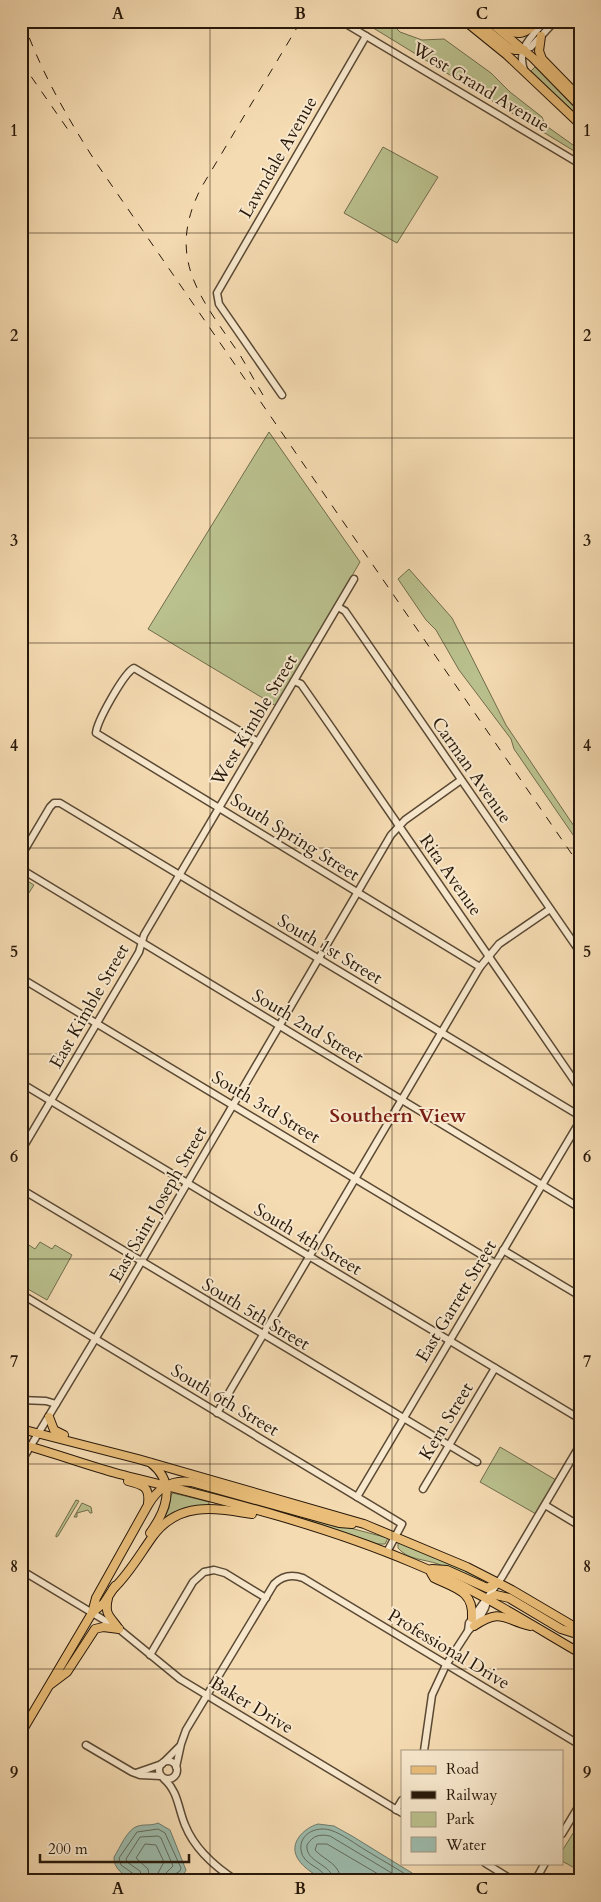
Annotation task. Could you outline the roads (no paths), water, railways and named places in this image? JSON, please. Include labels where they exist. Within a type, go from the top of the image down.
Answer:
[{"type":"main road","points":[[465,21],[526,73],[580,124]]},
{"type":"main road","points":[[476,21],[508,48],[524,50]]},
{"type":"main road","points":[[492,24],[510,32],[524,33],[538,21]]},
{"type":"main road","points":[[492,24],[524,50],[580,106]]},
{"type":"main road","points":[[542,36],[539,51],[542,59],[580,98]]},
{"type":"main road","points":[[49,1417],[54,1430],[60,1434],[110,1447],[120,1454]]},
{"type":"main road","points":[[21,1430],[150,1462],[364,1524],[443,1556],[498,1583],[580,1630]]},
{"type":"main road","points":[[21,1444],[63,1458],[284,1518],[344,1536],[387,1552],[488,1599],[580,1653]]},
{"type":"main road","points":[[63,1458],[85,1469],[144,1486],[149,1494],[148,1505]]},
{"type":"main road","points":[[92,1613],[104,1603],[163,1514],[167,1494],[165,1486],[159,1471],[150,1462]]},
{"type":"main road","points":[[21,1733],[92,1613],[96,1598],[148,1505],[165,1486],[180,1481],[192,1482],[339,1523],[364,1524]]},
{"type":"main road","points":[[119,1629],[108,1614],[107,1606],[111,1591],[125,1578],[158,1530],[168,1521],[187,1512],[210,1508],[265,1517],[284,1518]]},
{"type":"main road","points":[[427,1569],[446,1570],[487,1588],[498,1583]]},
{"type":"main road","points":[[427,1569],[434,1578],[468,1596],[473,1609],[471,1625]]},
{"type":"main road","points":[[488,1599],[496,1595],[509,1598],[561,1628],[580,1635]]},
{"type":"main road","points":[[471,1625],[495,1615],[541,1630]]},
{"type":"main road","points":[[49,1686],[67,1672],[95,1629],[103,1627],[119,1629]]},
{"type":"main road","points":[[566,1645],[580,1660]]},
{"type":"street","name":"West Grand Avenue","points":[[341,21],[580,164]]},
{"type":"street","points":[[526,73],[521,58],[526,43],[545,21]]},
{"type":"street","points":[[524,50],[542,36],[555,21]]},
{"type":"street","name":"Lawndale Avenue","points":[[282,395],[219,304],[217,293],[366,36]]},
{"type":"street","name":"West Kimble Street","points":[[180,876],[354,579]]},
{"type":"street","name":"Carman Avenue","points":[[338,607],[345,611],[580,952]]},
{"type":"street","name":"South Spring Street","points":[[258,742],[134,668],[130,670],[123,680],[99,723],[96,733],[480,967]]},
{"type":"street","name":"Rita Avenue","points":[[294,681],[301,684],[580,1088]]},
{"type":"street","points":[[398,826],[432,799],[461,780]]},
{"type":"street","name":"South 1st Street","points":[[21,856],[50,807],[56,803],[65,806],[580,1116]]},
{"type":"street","name":"East Saint Joseph Street","points":[[21,1462],[398,826]]},
{"type":"street","name":"South 2nd Street","points":[[21,869],[580,1208]]},
{"type":"street","name":"East Kimble Street","points":[[21,1151],[97,1023],[142,943],[144,935],[180,876]]},
{"type":"street","points":[[217,1413],[480,967],[488,955],[504,940],[550,909]]},
{"type":"street","name":"South 3rd Street","points":[[21,978],[495,1264]]},
{"type":"street","name":"South 4th Street","points":[[21,1083],[580,1419]]},
{"type":"street","name":"East Garrett Street","points":[[357,1497],[580,1121]]},
{"type":"street","name":"South 5th Street","points":[[21,1189],[477,1462]]},
{"type":"street","points":[[503,1250],[580,1296]]},
{"type":"street","name":"South 6th Street","points":[[21,1294],[402,1524],[395,1536]]},
{"type":"street","name":"Kern Street","points":[[423,1489],[494,1368]]},
{"type":"street","points":[[21,1400],[46,1401],[56,1404]]},
{"type":"street","points":[[424,1750],[430,1701],[435,1686],[482,1603],[488,1599],[498,1583],[580,1445]]},
{"type":"street","points":[[545,1505],[580,1526]]},
{"type":"street","points":[[387,1552],[395,1536]]},
{"type":"street","name":"Baker Drive","points":[[21,1570],[119,1629],[180,1679],[399,1811]]},
{"type":"street","points":[[150,1655],[193,1582],[204,1572],[214,1570],[225,1573],[266,1598],[186,1730],[176,1770],[177,1798]]},
{"type":"street","name":"Professional Drive","points":[[266,1598],[274,1584],[281,1578],[291,1576],[303,1578],[580,1745]]},
{"type":"street","points":[[181,1744],[176,1752],[159,1769],[163,1777],[172,1786],[185,1825],[201,1851],[218,1868],[237,1881]]},
{"type":"street","points":[[86,1745],[135,1773],[170,1779],[176,1770]]},
{"type":"street","points":[[135,1773],[170,1762],[176,1770]]},
{"type":"street","points":[[564,1831],[580,1804]]},
{"type":"street","points":[[487,1864],[514,1881]]},
{"type":"street","points":[[535,1881],[544,1864]]},
{"type":"water","points":[[158,1823],[170,1830],[186,1870],[181,1876],[171,1881],[133,1880],[117,1868],[114,1857],[130,1831],[141,1825]]},
{"type":"water","points":[[318,1824],[334,1826],[425,1881],[327,1881],[323,1879],[304,1866],[295,1853],[296,1842],[299,1837],[308,1829]]},
{"type":"railway","points":[[23,21],[38,59],[56,95],[97,164],[580,866]]},
{"type":"railway","points":[[263,395],[240,355],[201,296],[192,277],[187,257],[186,236],[191,213],[201,188],[301,21]]},
{"type":"railway","points":[[21,62],[71,134]]},
{"type":"district","name":"Southern View","points":[[398,1115]]}]
